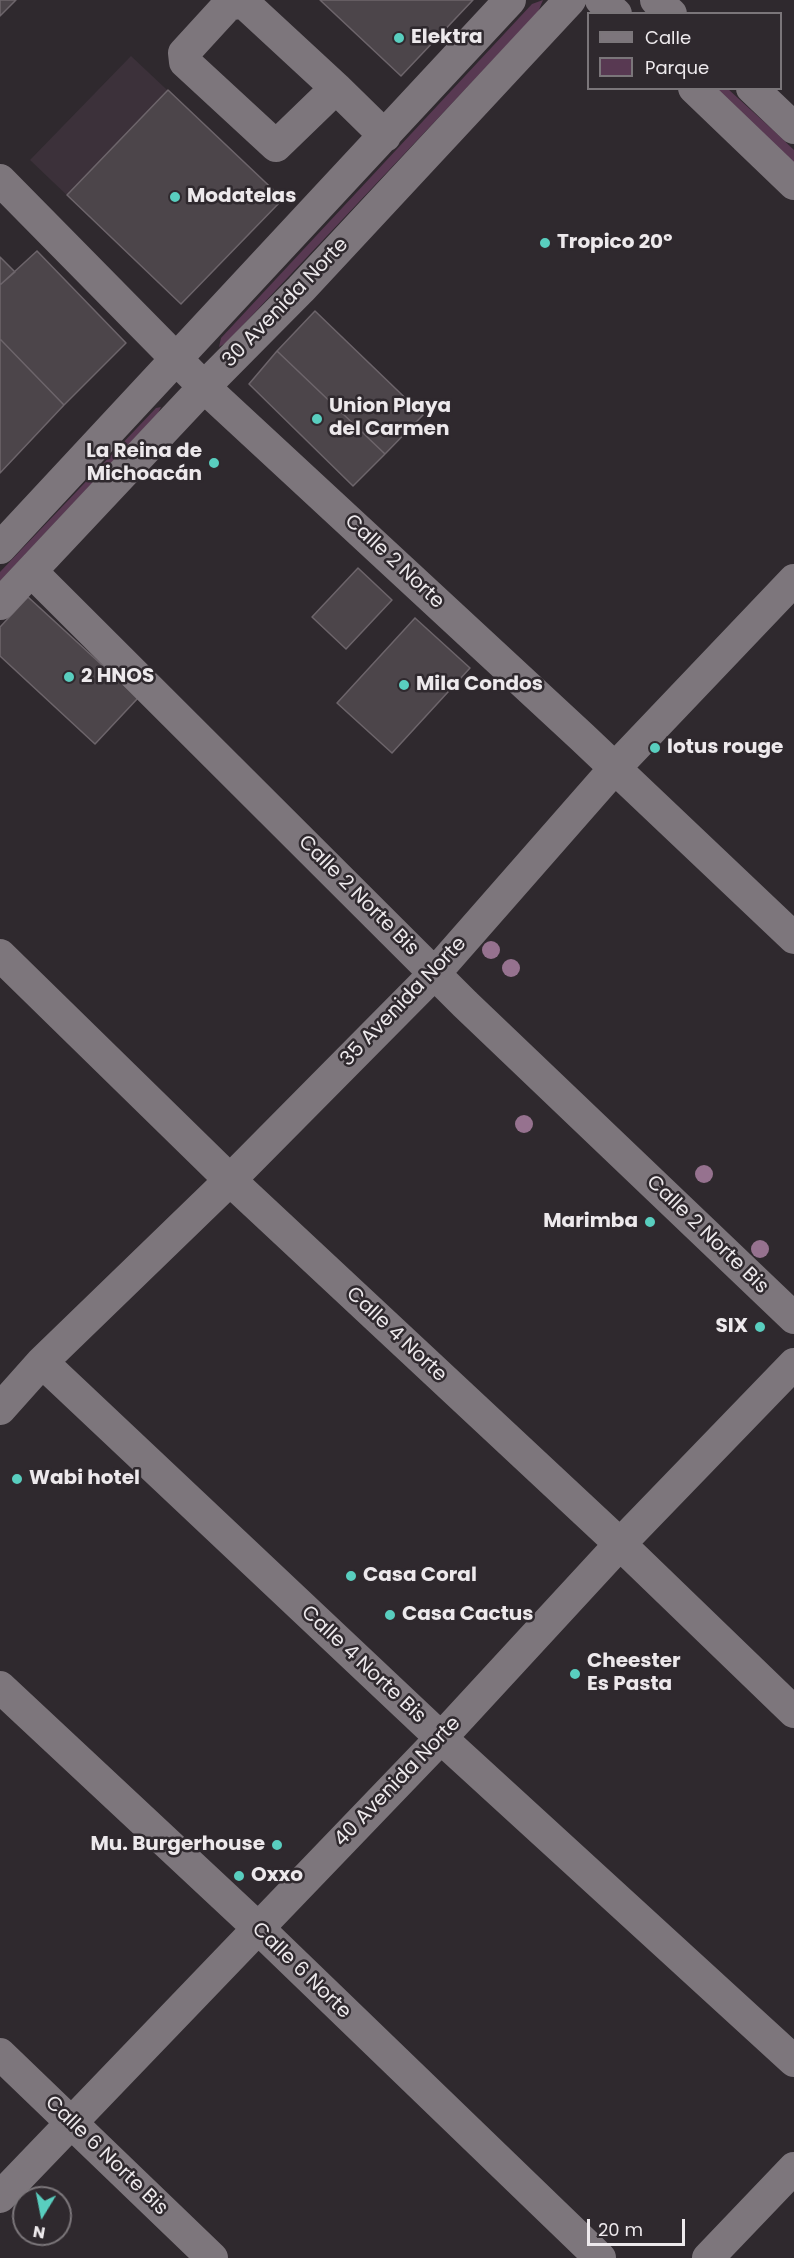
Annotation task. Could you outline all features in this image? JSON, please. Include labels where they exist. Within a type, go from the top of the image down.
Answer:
[{"type":"street","name":"30 Avenida Norte","points":[[0,548],[510,0]]},
{"type":"street","name":"30 Avenida Norte","points":[[0,604],[204,387],[301,289],[570,0]]},
{"type":"street","points":[[602,0],[614,12]]},
{"type":"street","points":[[656,0],[669,12]]},
{"type":"street","points":[[336,88],[276,146],[185,62],[184,53],[228,4],[243,2],[336,88],[385,136]]},
{"type":"street","points":[[696,90],[794,184]]},
{"type":"street","points":[[754,90],[794,128]]},
{"type":"street","name":"Calle 2 Norte","points":[[0,180],[204,387],[794,938]]},
{"type":"street","name":"Calle 2 Norte Bis","points":[[31,571],[435,974],[794,1318]]},
{"type":"street","name":"35 Avenida Norte","points":[[0,1409],[42,1362],[230,1180],[435,974],[614,769],[790,592]]},
{"type":"street","name":"Calle 4 Norte","points":[[0,955],[230,1180],[620,1544],[794,1712]]},
{"type":"street","name":"Calle 4 Norte Bis","points":[[42,1362],[441,1738],[794,2061]]},
{"type":"street","name":"40 Avenida Norte","points":[[0,2197],[441,1738],[620,1544],[794,1364]]},
{"type":"street","name":"Calle 6 Norte","points":[[0,1687],[258,1928],[600,2258]]},
{"type":"street","name":"Calle 6 Norte Bis","points":[[0,2054],[212,2258]]},
{"type":"street","points":[[708,2258],[794,2168]]},
{"type":"shaded area","name":"Modatelas","points":[[131,56],[283,199],[181,304],[30,160]]},
{"type":"green space","points":[[543,0],[538,12],[226,343],[219,347],[221,338],[532,4]]},
{"type":"green space","points":[[713,90],[729,90],[773,130],[794,150],[794,165]]},
{"type":"green space","points":[[161,407],[158,413],[0,581],[0,572],[156,408]]},
{"type":"building","points":[[0,0],[16,0],[0,16]]},
{"type":"building","name":"Elektra","points":[[320,0],[473,0],[401,76]]},
{"type":"building","name":"Modatelas","points":[[168,90],[283,199],[181,304],[67,195]]},
{"type":"building","points":[[37,251],[126,343],[64,405],[0,339],[0,285]]},
{"type":"building","points":[[0,257],[15,272],[0,285]]},
{"type":"building","points":[[315,311],[423,415],[385,454],[277,351]]},
{"type":"building","points":[[0,339],[64,405],[0,473]]},
{"type":"building","name":"Union Playa del Carmen","points":[[277,351],[385,454],[353,486],[249,384]]},
{"type":"building","points":[[358,568],[392,600],[346,649],[312,617]]},
{"type":"building","name":"2 HNOS","points":[[28,597],[138,698],[95,744],[0,656],[0,627]]},
{"type":"building","name":"Mila Condos","points":[[415,618],[470,668],[392,753],[337,703]]},
{"type":"place","name":"Elektra","points":[[399,38]]},
{"type":"place","name":"Modatelas","points":[[175,197]]},
{"type":"place","name":"Tropico 20º","points":[[545,243]]},
{"type":"place","name":"Union Playa del Carmen","points":[[317,419]]},
{"type":"place","name":"La Reina de Michoacán","points":[[214,463]]},
{"type":"place","name":"2 HNOS","points":[[69,677]]},
{"type":"place","name":"Mila Condos","points":[[404,685]]},
{"type":"place","name":"lotus rouge","points":[[655,748]]},
{"type":"place","name":"Marimba","points":[[650,1222]]},
{"type":"place","name":"SIX","points":[[760,1327]]},
{"type":"place","name":"Wabi hotel","points":[[17,1479]]},
{"type":"place","name":"Casa Coral","points":[[351,1576]]},
{"type":"place","name":"Casa Cactus","points":[[390,1615]]},
{"type":"place","name":"Cheester Es Pasta","points":[[575,1674]]},
{"type":"place","name":"Mu. Burgerhouse","points":[[277,1845]]},
{"type":"place","name":"Oxxo","points":[[239,1876]]}]
